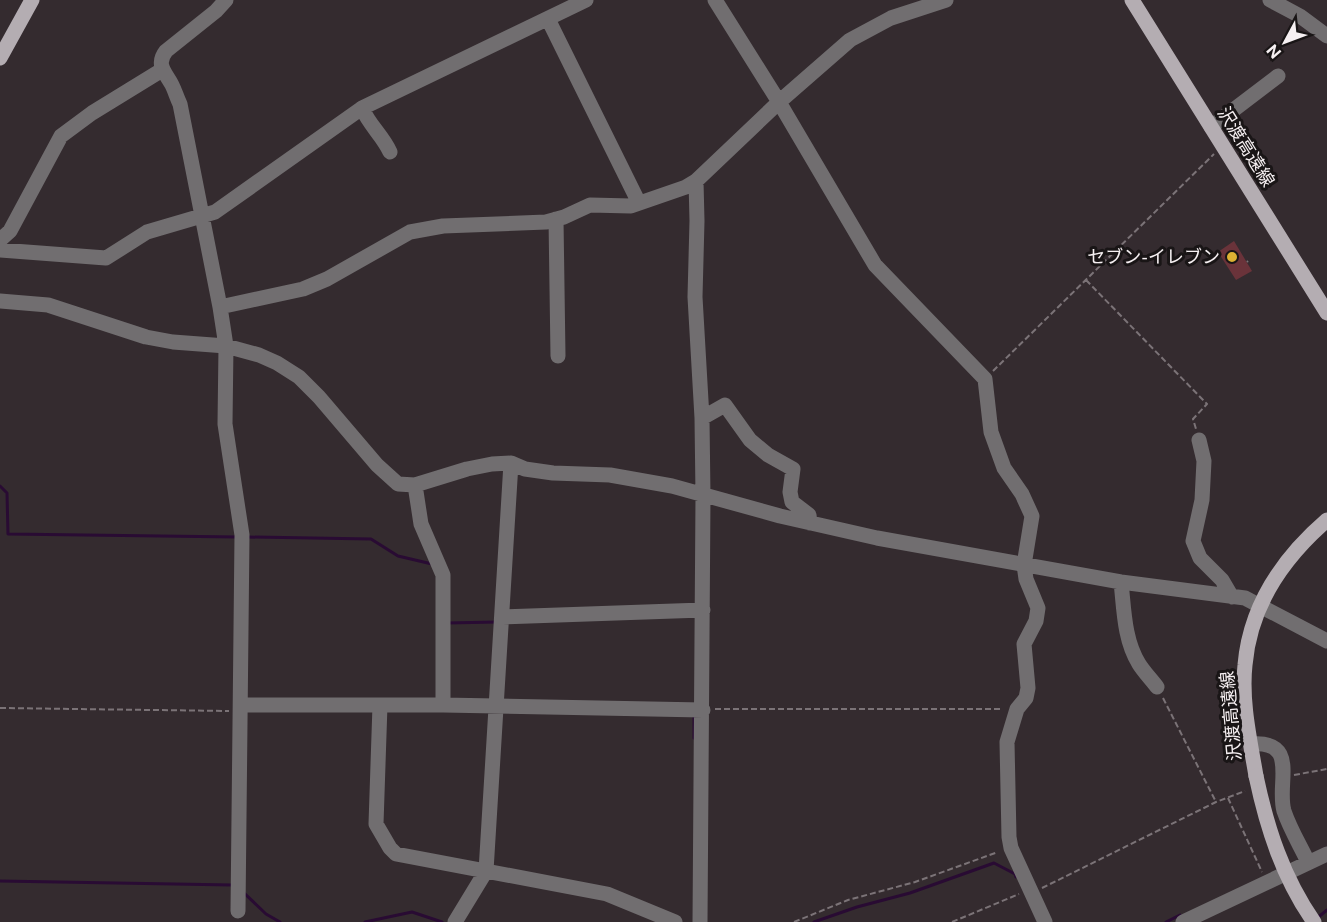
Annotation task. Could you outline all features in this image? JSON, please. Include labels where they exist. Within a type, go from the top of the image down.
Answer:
[{"type":"main road","points":[[0,58],[32,0]]},
{"type":"main road","name":"沢渡高遠線","points":[[1132,0],[1211,127],[1291,268],[1327,314]]},
{"type":"main road","name":"沢渡高遠線","points":[[1314,922],[1278,855],[1252,783],[1251,744],[1245,698],[1245,665],[1255,616],[1280,569],[1305,539],[1327,520]]},
{"type":"street","points":[[225,0],[216,11],[161,57],[162,70],[172,84],[180,104],[226,346],[225,424],[242,538],[238,911]]},
{"type":"street","points":[[0,250],[106,258],[147,232],[215,212],[362,108],[586,0]]},
{"type":"street","points":[[715,0],[779,102],[875,265],[985,379],[991,432],[1004,468],[1022,494],[1032,516],[1024,565],[1026,579],[1038,608],[1036,621],[1024,644],[1028,688],[1026,698],[1017,709],[1007,742],[1009,837],[1011,848],[1045,922]]},
{"type":"street","points":[[220,307],[303,289],[327,279],[410,232],[443,226],[546,222],[590,205],[631,206],[686,187],[696,182],[779,102],[850,40],[891,18],[946,0]]},
{"type":"street","points":[[1270,0],[1300,16],[1327,36]]},
{"type":"street","points":[[548,19],[639,203]]},
{"type":"street","points":[[0,240],[10,231],[60,136],[92,113],[162,70]]},
{"type":"street","points":[[1211,127],[1278,76]]},
{"type":"street","points":[[362,108],[368,122],[384,139],[390,152]]},
{"type":"street","points":[[696,182],[695,297],[702,418],[703,496],[700,922]]},
{"type":"street","points":[[556,219],[558,356]]},
{"type":"street","points":[[0,301],[48,305],[146,337],[173,342],[226,346],[259,355],[277,363],[299,377],[377,465],[398,484],[415,485],[467,469],[511,463],[525,469],[610,476],[672,486],[703,496],[876,538],[1121,582],[1245,598],[1327,641]]},
{"type":"street","points":[[702,418],[725,405],[750,440],[768,455],[793,469],[790,492],[792,502],[809,515],[810,523]]},
{"type":"street","points":[[1199,440],[1204,461],[1202,500],[1193,541],[1200,558],[1222,580],[1232,597]]},
{"type":"street","points":[[455,922],[486,871],[498,706],[511,463]]},
{"type":"street","points":[[415,485],[421,524],[442,575],[443,705]]},
{"type":"street","points":[[1121,582],[1126,628],[1133,650],[1139,664],[1157,687]]},
{"type":"street","points":[[503,617],[703,610]]},
{"type":"street","points":[[380,705],[376,824],[396,854],[608,894],[675,922]]},
{"type":"street","points":[[241,708],[443,705],[703,710]]},
{"type":"street","points":[[1251,744],[1273,747],[1282,756],[1285,771],[1282,797],[1284,809],[1308,862]]},
{"type":"street","points":[[1183,922],[1327,854]]},
{"type":"path","points":[[985,379],[1222,146]]},
{"type":"path","points":[[1086,280],[1207,404],[1193,419],[1199,440]]},
{"type":"path","points":[[1157,687],[1216,802]]},
{"type":"path","points":[[0,708],[241,708]]},
{"type":"path","points":[[703,710],[1017,709]]},
{"type":"path","points":[[1289,776],[1327,769]]},
{"type":"path","points":[[952,922],[1031,891],[1228,797],[1252,783]]},
{"type":"path","points":[[1228,797],[1268,882]]},
{"type":"path","points":[[794,922],[848,900],[915,882],[1011,848]]},
{"type":"building","name":"セブン-イレブン","points":[[1234,241],[1252,271],[1236,280],[1218,252]]},
{"type":"waterway","points":[[0,486],[7,493],[8,534],[237,537]]},
{"type":"waterway","points":[[247,537],[371,539],[398,556],[432,564]]},
{"type":"waterway","points":[[447,623],[497,622]]},
{"type":"waterway","points":[[694,714],[694,738]]},
{"type":"waterway","points":[[814,922],[857,907],[910,893],[994,863],[1015,874],[1016,877]]},
{"type":"waterway","points":[[0,881],[232,885]]},
{"type":"waterway","points":[[243,892],[266,914],[280,922]]},
{"type":"waterway","points":[[1316,919],[1327,910]]},
{"type":"waterway","points":[[365,922],[412,912],[442,922]]},
{"type":"waterway","points":[[1166,922],[1180,915]]},
{"type":"place","name":"セブン-イレブン","points":[[1232,257]]}]
